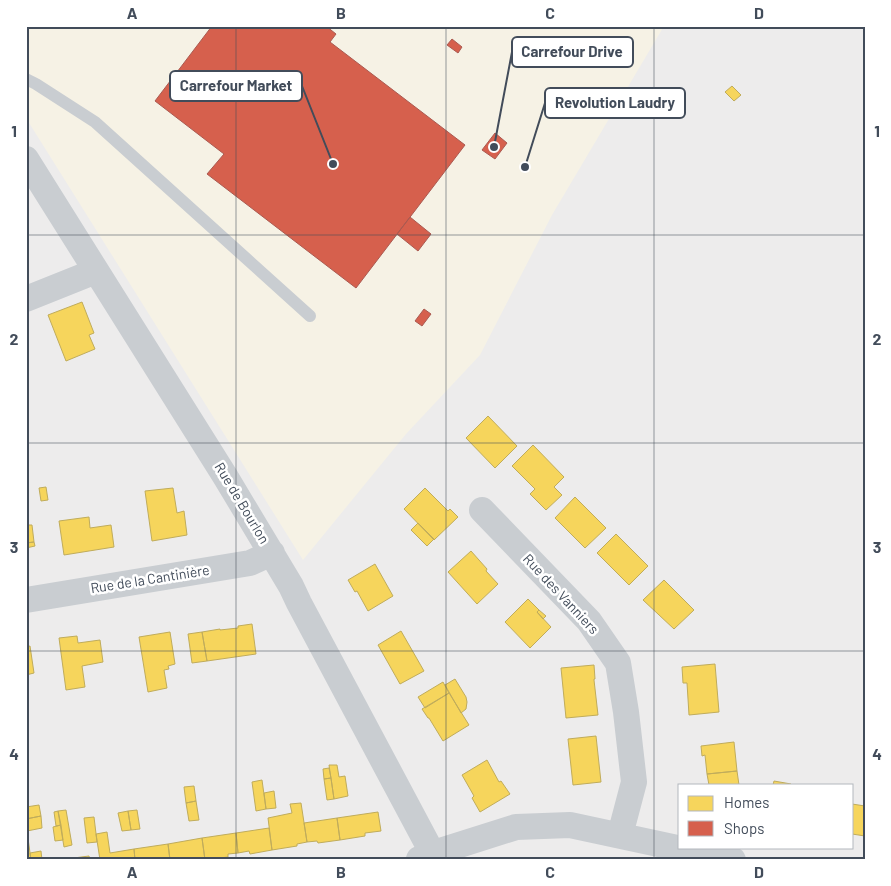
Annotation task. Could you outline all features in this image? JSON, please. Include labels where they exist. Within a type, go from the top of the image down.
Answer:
[{"type":"street","name":"Rue de Bourlon","points":[[26,159],[272,553],[291,586],[430,858]]},
{"type":"street","points":[[26,299],[96,271]]},
{"type":"street","name":"Rue des Vanniers","points":[[482,510],[589,621],[618,662],[634,782],[620,836]]},
{"type":"street","name":"Rue de la Cantinière","points":[[26,600],[250,563],[272,553]]},
{"type":"street","points":[[430,858],[516,827],[570,825],[734,860]]},
{"type":"lane","points":[[26,80],[36,84],[95,122],[310,316]]},
{"type":"shaded area","points":[[26,26],[664,26],[552,215],[480,355],[406,434],[303,560],[26,118]]},
{"type":"building: Homes","points":[[732,86],[741,95],[734,101],[725,92]]},
{"type":"building: Homes","points":[[82,302],[94,333],[89,335],[95,349],[66,361],[48,315]]},
{"type":"building: Homes","points":[[488,416],[517,446],[495,468],[466,438]]},
{"type":"building: Homes","points":[[533,445],[564,477],[554,487],[562,495],[546,510],[530,494],[535,489],[512,466]]},
{"type":"building: Homes","points":[[46,487],[48,500],[41,501],[39,488]]},
{"type":"building: Homes","points":[[173,488],[177,513],[184,511],[187,535],[152,541],[145,491]]},
{"type":"building: Homes","points":[[425,488],[448,511],[450,509],[458,517],[434,540],[404,509]]},
{"type":"building: Homes","points":[[575,497],[606,528],[585,548],[555,518]]},
{"type":"building: Homes","points":[[89,517],[90,528],[111,525],[114,547],[64,555],[59,521]]},
{"type":"building: Homes","points":[[418,523],[434,539],[427,546],[411,530]]},
{"type":"building: Homes","points":[[26,525],[32,525],[34,542],[26,543]]},
{"type":"building: Homes","points":[[616,534],[648,566],[629,585],[597,553]]},
{"type":"building: Homes","points":[[34,542],[35,546],[26,548],[26,543]]},
{"type":"building: Homes","points":[[471,551],[498,584],[477,604],[448,572]]},
{"type":"building: Homes","points":[[375,564],[393,596],[368,611],[357,591],[355,592],[348,580]]},
{"type":"building: Homes","points":[[664,580],[694,610],[674,629],[643,600]]},
{"type":"building: Homes","points":[[528,599],[539,610],[537,612],[551,627],[530,648],[505,622]]},
{"type":"building: Homes","points":[[539,610],[546,616],[543,619],[537,612]]},
{"type":"building: Homes","points":[[252,624],[256,654],[207,661],[202,632],[238,628],[238,626]]},
{"type":"building: Homes","points":[[401,631],[424,671],[400,684],[378,645]]},
{"type":"building: Homes","points":[[170,632],[175,664],[168,666],[169,669],[164,670],[167,688],[148,692],[139,637]]},
{"type":"building: Homes","points":[[202,632],[207,661],[192,663],[188,634]]},
{"type":"building: Homes","points":[[77,636],[78,643],[100,640],[103,662],[82,666],[85,687],[66,690],[59,638]]},
{"type":"building: Homes","points":[[30,646],[34,673],[26,675],[26,647]]},
{"type":"building: Homes","points":[[715,664],[719,712],[689,715],[687,683],[683,683],[682,667]]},
{"type":"building: Homes","points":[[594,665],[598,715],[566,718],[561,668]]},
{"type":"building: Homes","points":[[455,679],[467,702],[466,709],[461,713],[445,685]]},
{"type":"building: Homes","points":[[443,682],[449,693],[425,708],[418,697]]},
{"type":"building: Homes","points":[[449,693],[469,725],[443,741],[422,709]]},
{"type":"building: Homes","points":[[596,736],[601,782],[573,785],[568,739]]},
{"type":"building: Homes","points":[[734,742],[737,771],[707,774],[705,755],[702,756],[701,746]]},
{"type":"building: Homes","points":[[487,760],[499,782],[501,781],[510,794],[480,812],[472,798],[474,796],[462,775]]},
{"type":"building: Homes","points":[[329,765],[337,765],[339,777],[345,776],[348,796],[334,799]]},
{"type":"building: Homes","points":[[329,768],[331,778],[324,779],[323,769]]},
{"type":"building: Homes","points":[[737,771],[739,784],[709,784],[707,774]]},
{"type":"building: Homes","points":[[331,778],[334,799],[327,800],[324,779]]},
{"type":"building: Homes","points":[[262,780],[266,809],[256,811],[252,782]]},
{"type":"building: Homes","points":[[774,781],[791,784],[773,784]]},
{"type":"building: Homes","points":[[194,786],[196,801],[186,803],[184,787]]},
{"type":"building: Homes","points":[[274,791],[276,808],[266,809],[264,793]]},
{"type":"building: Homes","points":[[196,801],[199,820],[189,821],[186,803]]},
{"type":"building: Homes","points":[[301,803],[307,842],[297,844],[297,846],[272,850],[268,818],[292,813],[290,804]]},
{"type":"building: Homes","points":[[854,804],[865,806],[865,836],[854,834]]},
{"type":"building: Homes","points":[[39,805],[41,816],[26,819],[26,807]]},
{"type":"building: Homes","points":[[66,810],[72,845],[64,847],[58,811]]},
{"type":"building: Homes","points":[[137,810],[140,829],[131,830],[128,811]]},
{"type":"building: Homes","points":[[58,811],[61,825],[56,826],[54,812]]},
{"type":"building: Homes","points":[[128,811],[131,830],[122,831],[118,813]]},
{"type":"building: Homes","points":[[378,812],[381,831],[340,840],[337,818]]},
{"type":"building: Homes","points":[[41,816],[42,828],[27,831],[26,819]]},
{"type":"building: Homes","points":[[94,817],[97,842],[87,843],[84,818]]},
{"type":"building: Homes","points":[[337,818],[340,840],[318,843],[317,841],[307,842],[304,823]]},
{"type":"building: Homes","points":[[61,825],[63,840],[55,841],[53,827]]},
{"type":"building: Homes","points":[[269,828],[272,850],[250,854],[249,851],[238,853],[236,833]]},
{"type":"building: Homes","points":[[27,831],[31,860],[26,860]]},
{"type":"building: Homes","points":[[107,832],[110,853],[134,849],[135,860],[100,860],[96,834]]},
{"type":"building: Homes","points":[[236,833],[238,853],[228,854],[228,857],[205,860],[202,838]]},
{"type":"building: Homes","points":[[202,838],[205,860],[170,860],[168,844]]},
{"type":"building: Homes","points":[[168,844],[170,860],[135,860],[134,849]]},
{"type":"building: Homes","points":[[41,851],[42,860],[31,860],[30,853]]},
{"type":"building: Homes","points":[[89,856],[90,860],[66,860],[66,859]]},
{"type":"building: Shops","points":[[212,26],[326,26],[336,34],[330,42],[465,145],[356,288],[207,174],[224,154],[155,101]]},
{"type":"building: Shops","points":[[452,39],[462,47],[458,53],[447,45]]},
{"type":"building: Shops","points":[[495,133],[507,143],[495,159],[482,150]]},
{"type":"building: Shops","points":[[410,217],[431,234],[418,251],[397,234]]},
{"type":"building: Shops","points":[[424,309],[431,314],[422,326],[415,321]]},
{"type":"place","name":"Carrefour Drive","points":[[494,147]]},
{"type":"place","name":"Carrefour Market","points":[[333,164]]},
{"type":"place","name":"Revolution Laudry","points":[[525,167]]}]
